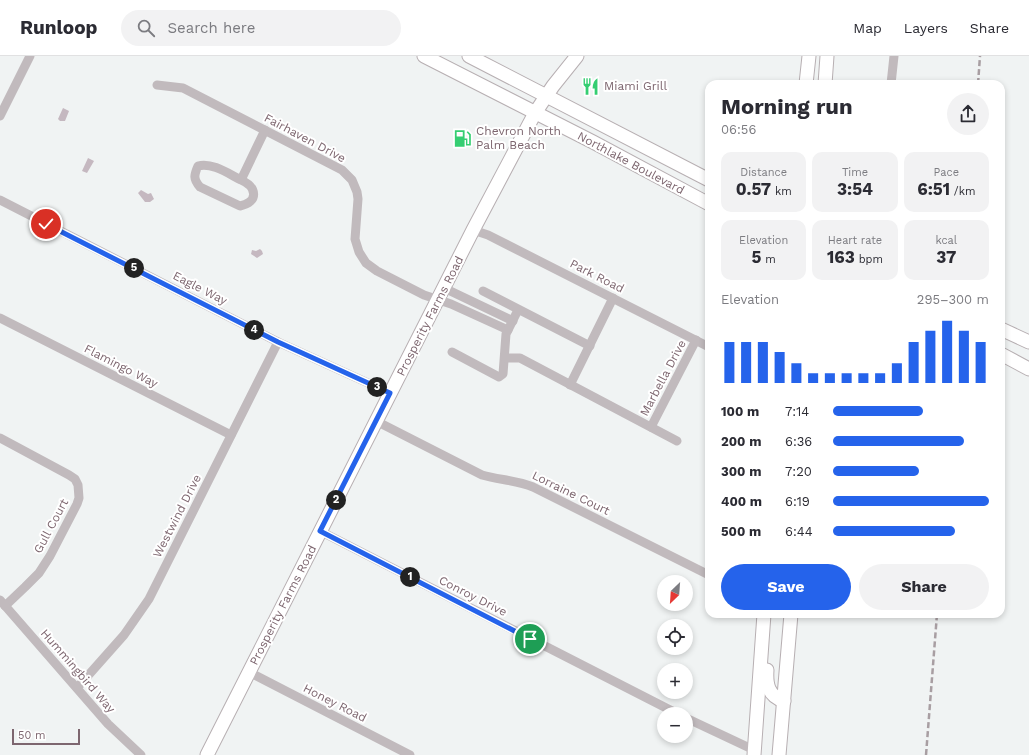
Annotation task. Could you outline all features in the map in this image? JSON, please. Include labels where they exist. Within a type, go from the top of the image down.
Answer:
[{"type":"main road","name":"Northlake Boulevard","points":[[424,56],[535,112],[705,202]]},
{"type":"main road","name":"Northlake Boulevard","points":[[469,56],[705,178]]},
{"type":"main road","name":"Prosperity Farms Road","points":[[207,755],[473,230],[535,112],[577,56]]},
{"type":"main road","points":[[809,56],[810,80]]},
{"type":"main road","points":[[825,80],[827,56]]},
{"type":"main road","points":[[1005,331],[1029,342]]},
{"type":"main road","points":[[1005,356],[1029,369]]},
{"type":"main road","points":[[754,753],[764,618]]},
{"type":"main road","points":[[771,618],[766,682],[770,691],[780,700],[784,701]]},
{"type":"main road","points":[[780,755],[791,618]]},
{"type":"street","points":[[0,116],[30,56]]},
{"type":"street","points":[[891,80],[894,56]]},
{"type":"street","name":"Fairhaven Drive","points":[[156,85],[183,88],[337,166],[348,174],[355,186],[358,199],[355,232],[356,246],[366,263],[424,295],[438,299]]},
{"type":"street","points":[[241,180],[265,130]]},
{"type":"street","points":[[204,164],[210,165],[241,180],[248,182],[253,188],[254,194],[252,200],[247,205],[240,206],[200,187],[195,182],[194,175],[198,166],[204,164]]},
{"type":"street","name":"Eagle Way","points":[[0,200],[278,342],[390,393]]},
{"type":"street","name":"Park Road","points":[[473,230],[488,235],[705,345]]},
{"type":"street","points":[[444,288],[513,321]]},
{"type":"street","points":[[483,291],[590,346]]},
{"type":"street","points":[[570,385],[613,298]]},
{"type":"street","points":[[438,299],[508,330]]},
{"type":"street","points":[[452,352],[499,377],[503,374],[506,334],[518,310]]},
{"type":"street","name":"Flamingo Way","points":[[0,318],[231,435]]},
{"type":"street","name":"Marbella Drive","points":[[650,427],[696,340]]},
{"type":"street","name":"Westwind Drive","points":[[77,688],[124,635],[140,614],[278,342]]},
{"type":"street","name":"Marbella Drive","points":[[504,358],[520,358],[677,441]]},
{"type":"street","name":"Lorraine Court","points":[[376,421],[482,475],[497,479],[519,481],[533,487],[705,574]]},
{"type":"street","name":"Gull Court","points":[[0,438],[75,479],[78,485],[80,498],[50,556],[42,567],[25,587],[2,603]]},
{"type":"street","name":"Conroy Drive","points":[[320,531],[664,707]]},
{"type":"street","name":"Hummingbird Way","points":[[2,603],[108,724],[141,755]]},
{"type":"street","name":"Honey Road","points":[[249,672],[410,755]]},
{"type":"street","points":[[693,722],[754,753]]},
{"type":"shaded area","points":[[63,108],[69,111],[65,121],[60,121],[58,119]]},
{"type":"shaded area","points":[[88,158],[94,161],[87,173],[82,171]]},
{"type":"shaded area","points":[[141,190],[148,194],[151,193],[154,199],[150,202],[145,202],[138,193]]},
{"type":"shaded area","points":[[260,249],[263,254],[257,258],[251,254],[252,250],[256,251]]},
{"type":"railway","points":[[978,80],[980,56]]},
{"type":"railway","points":[[926,755],[937,618]]},
{"type":"place","name":"Miami Grill","points":[[591,86]]},
{"type":"place","name":"Chevron North Palm Beach","points":[[463,138]]},
{"type":"route","points":[[46,224],[278,342],[390,393],[320,531],[530,639]]}]
